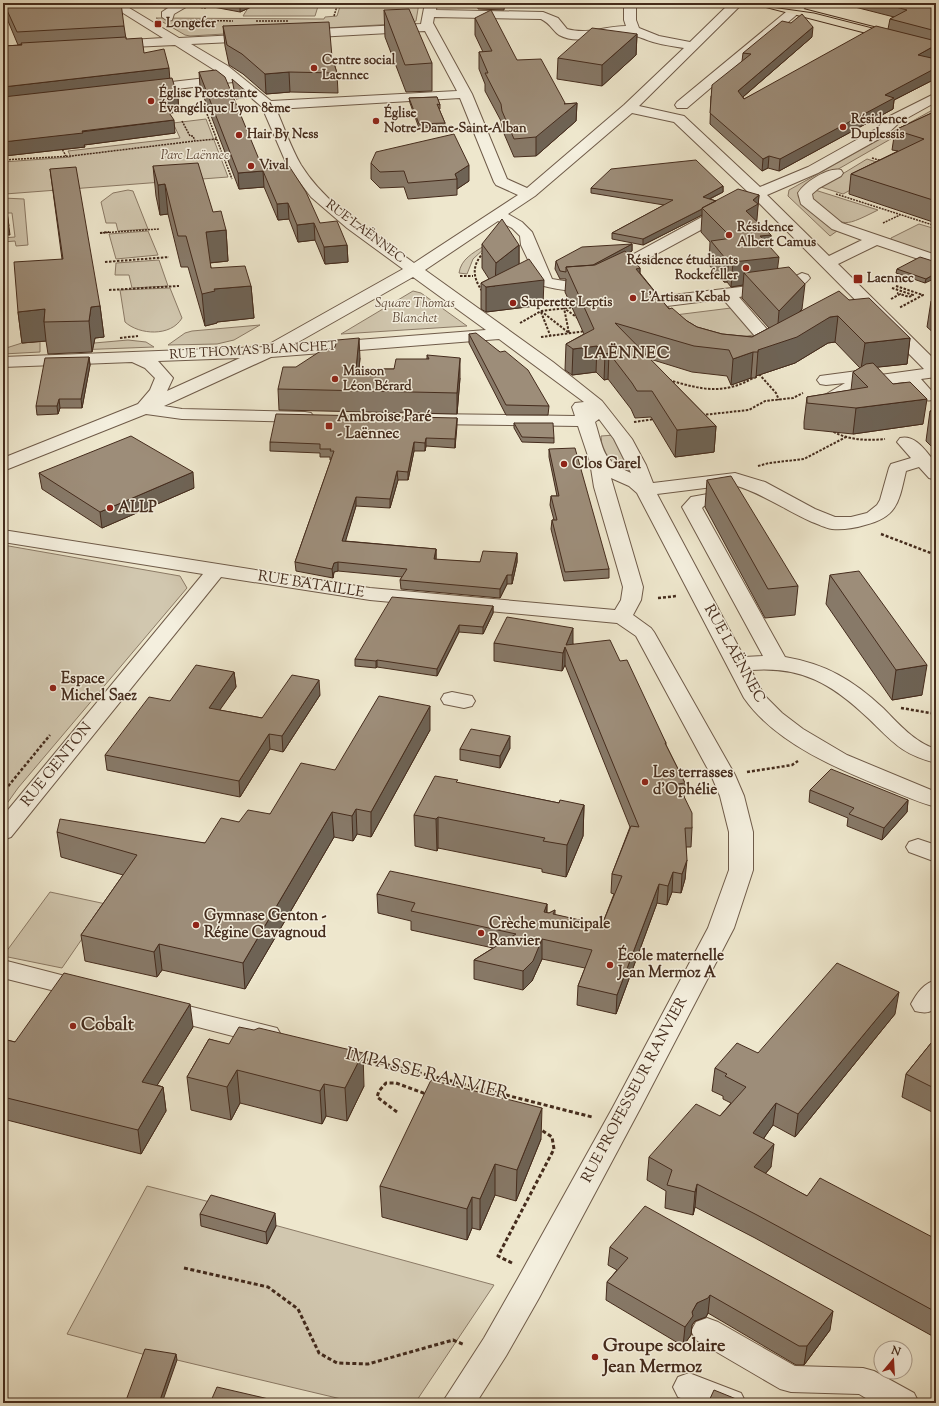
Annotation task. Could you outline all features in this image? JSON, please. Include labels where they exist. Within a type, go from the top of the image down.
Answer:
[{"type":"main road","points":[[766,3],[794,7],[936,48]]},
{"type":"street","name":"RUE LAËNNEC","points":[[113,3],[236,78],[268,105],[294,165],[316,194],[352,225],[547,366],[568,384],[575,400],[582,410],[593,415],[624,441],[639,481],[755,698],[770,715],[815,749],[936,800]]},
{"type":"street","points":[[163,3],[185,5]]},
{"type":"street","points":[[630,3],[630,20],[634,30]]},
{"type":"street","points":[[3,465],[144,408],[268,352],[414,270],[530,193],[629,108],[737,3]]},
{"type":"street","points":[[168,17],[168,12],[185,5]]},
{"type":"street","points":[[682,105],[794,7]]},
{"type":"street","points":[[430,14],[501,182],[517,190],[530,193]]},
{"type":"street","points":[[288,35],[430,14],[529,15],[543,16],[554,21],[563,32],[575,35],[588,36],[613,30],[634,30],[656,39],[693,46]]},
{"type":"street","points":[[104,45],[264,36]]},
{"type":"street","points":[[134,90],[236,78]]},
{"type":"street","points":[[268,105],[465,94]]},
{"type":"street","points":[[498,215],[517,225],[527,234],[529,245],[546,282],[570,287],[588,285],[757,193],[813,170],[881,132],[891,123],[936,97]]},
{"type":"street","points":[[629,108],[679,119],[808,243],[934,370]]},
{"type":"street","points":[[797,166],[871,125],[891,123]]},
{"type":"street","points":[[891,142],[812,186],[805,193],[806,201],[838,226],[936,260]]},
{"type":"street","points":[[808,243],[829,240],[848,229]]},
{"type":"street","points":[[828,263],[876,239]]},
{"type":"street","points":[[682,334],[656,302],[788,286],[802,278]]},
{"type":"street","points":[[728,294],[763,334],[762,341],[757,347],[737,354]]},
{"type":"street","name":"RUE THOMAS BLANCHET","points":[[3,362],[130,356],[268,352],[503,334]]},
{"type":"street","points":[[130,356],[152,363],[164,378],[158,391],[144,408]]},
{"type":"street","points":[[815,409],[857,383],[908,376],[934,370]]},
{"type":"street","points":[[826,380],[934,370]]},
{"type":"street","points":[[908,376],[927,396]]},
{"type":"street","points":[[144,408],[182,414],[321,417]]},
{"type":"street","name":"RUE LAËNNEC","points":[[593,415],[600,470]]},
{"type":"street","points":[[407,419],[548,422],[593,415]]},
{"type":"street","points":[[897,440],[923,460],[936,474]]},
{"type":"street","points":[[600,470],[639,481],[730,480],[758,486],[808,513],[832,523],[851,523],[874,517],[884,509],[890,500],[898,468],[923,460]]},
{"type":"street","points":[[600,470],[633,587],[631,600],[622,617]]},
{"type":"street","points":[[730,480],[729,496],[698,501],[692,507],[777,662]]},
{"type":"street","name":"RUE BATAILLE","points":[[3,536],[378,595],[622,617]]},
{"type":"street","name":"RUE GENTON","points":[[3,832],[217,569]]},
{"type":"street","name":"RUE PROFESSEUR RANVIER","points":[[458,1403],[495,1347],[627,1107],[721,928],[741,870],[741,832],[732,796],[723,775],[644,632],[622,617]]},
{"type":"street","points":[[737,664],[777,662],[811,669],[835,681],[854,694],[912,747],[936,756]]},
{"type":"street","points":[[3,969],[110,996]]},
{"type":"street","points":[[141,1003],[287,1040]]},
{"type":"street","points":[[707,1331],[790,1379],[863,1380],[903,1403]]},
{"type":"street","points":[[688,1387],[730,1403]]},
{"type":"path","points":[[185,5],[205,8],[216,3]]},
{"type":"path","points":[[333,20],[338,3]]},
{"type":"path","points":[[696,3],[703,5]]},
{"type":"path","points":[[186,20],[240,21]]},
{"type":"path","points":[[256,21],[294,21]]},
{"type":"path","points":[[207,114],[232,179]]},
{"type":"path","points":[[182,121],[190,136],[193,136],[195,141]]},
{"type":"path","points":[[3,160],[66,156],[216,139]]},
{"type":"path","points":[[59,143],[66,156]]},
{"type":"path","points":[[876,159],[883,162]]},
{"type":"path","points":[[812,186],[936,226]]},
{"type":"path","points":[[100,233],[160,229]]},
{"type":"path","points":[[484,293],[473,276],[473,268],[475,262],[488,249]]},
{"type":"path","points":[[105,262],[169,257]]},
{"type":"path","points":[[460,276],[473,276]]},
{"type":"path","points":[[109,290],[179,286]]},
{"type":"path","points":[[896,286],[923,295],[899,308]]},
{"type":"path","points":[[518,324],[541,311],[584,306],[570,287]]},
{"type":"path","points":[[890,300],[899,294],[909,297],[913,295],[892,288]]},
{"type":"path","points":[[564,308],[582,322]]},
{"type":"path","points":[[564,308],[569,333]]},
{"type":"path","points":[[541,311],[569,333]]},
{"type":"path","points":[[541,311],[550,335]]},
{"type":"path","points":[[538,337],[587,331]]},
{"type":"path","points":[[737,354],[759,374],[776,393],[779,400]]},
{"type":"path","points":[[665,379],[689,385],[725,388],[733,387],[759,374]]},
{"type":"path","points":[[694,416],[749,410],[765,401],[793,398],[805,392]]},
{"type":"path","points":[[793,398],[831,417],[827,421],[826,425],[830,431],[846,437],[869,441],[897,440]]},
{"type":"path","points":[[632,422],[663,419]]},
{"type":"path","points":[[730,480],[760,465],[802,459],[821,453],[846,437]]},
{"type":"path","points":[[851,523],[864,530],[894,537],[936,555]]},
{"type":"path","points":[[5,790],[51,735]]},
{"type":"path","points":[[745,772],[792,765],[799,760]]},
{"type":"path","name":"IMPASSE RANVIER","points":[[356,1057],[595,1118]]},
{"type":"path","points":[[397,1112],[377,1096],[379,1091],[386,1083],[396,1082],[433,1097]]},
{"type":"path","points":[[509,1261],[498,1256],[554,1149],[552,1137],[537,1128]]},
{"type":"path","points":[[184,1268],[268,1287],[298,1309],[319,1353],[337,1363],[368,1364],[453,1340],[466,1346]]},
{"type":"green space","points":[[260,3],[319,3],[315,16],[243,16],[248,8]]},
{"type":"green space","points":[[341,3],[419,3],[416,21],[412,23],[190,36],[185,35],[156,18],[324,19],[325,17],[337,16]]},
{"type":"green space","points":[[936,108],[936,113],[800,191],[798,196],[801,201],[837,231],[830,236],[788,196],[789,190]]},
{"type":"green space","name":"Parc Laënnec","points":[[206,119],[228,177],[5,194],[3,162],[71,157],[68,151],[180,138],[173,123]]},
{"type":"green space","points":[[867,159],[909,172],[877,176],[843,194],[821,187]]},
{"type":"green space","points":[[128,190],[133,191],[148,229],[118,231],[116,223],[106,223],[101,202],[113,193]]},
{"type":"green space","points":[[815,190],[878,210],[855,221],[842,222],[837,220],[812,199],[811,195]]},
{"type":"green space","points":[[3,198],[24,199],[28,245],[16,246],[15,241],[3,242],[3,238],[15,237],[12,213],[3,213]]},
{"type":"green space","points":[[919,224],[936,229],[936,256],[891,241],[891,238]]},
{"type":"green space","points":[[148,231],[158,255],[116,259],[109,234]]},
{"type":"green space","points":[[484,246],[486,247],[473,259],[467,274],[459,273],[465,260]]},
{"type":"green space","points":[[159,260],[168,286],[132,288],[129,275],[115,275],[116,263]]},
{"type":"green space","points":[[170,288],[182,318],[177,324],[163,331],[155,332],[138,330],[125,322],[120,290]]},
{"type":"green space","name":"Square Thomas Blanchet","points":[[413,291],[421,293],[467,326],[341,334]]},
{"type":"green space","points":[[731,308],[754,335],[698,343],[675,315]]},
{"type":"green space","points":[[260,325],[234,340],[217,344],[168,345],[185,333],[192,331]]},
{"type":"green space","points":[[128,340],[146,342],[154,347],[76,350],[83,344]]},
{"type":"green space","points":[[40,341],[40,352],[3,354],[3,349],[22,343]]},
{"type":"green space","points":[[615,435],[626,456],[624,460],[612,462],[603,457],[601,436]]},
{"type":"green space","name":"Espace Michel Saez","points":[[3,545],[180,576],[187,588],[18,788],[3,809]]},
{"type":"green space","points":[[50,892],[106,904],[62,968],[3,956]]},
{"type":"green space","points":[[147,1186],[214,1203],[212,1208],[494,1285],[415,1403],[358,1403],[177,1360],[146,1355],[67,1334]]},
{"type":"building","points":[[3,3],[121,3],[124,26],[17,32],[6,8],[3,9]]},
{"type":"building","points":[[881,3],[936,3],[936,31],[890,19],[907,10]]},
{"type":"building","points":[[409,9],[432,63],[405,65],[384,10]]},
{"type":"building","points":[[491,10],[517,60],[541,59],[565,103],[564,104],[577,103],[536,137],[514,139],[502,111],[501,104],[485,73],[488,73],[479,52],[492,51],[475,18]]},
{"type":"building","points":[[802,14],[813,27],[738,91],[744,99],[876,26],[936,41],[936,45],[918,55],[936,59],[936,66],[932,68],[934,69],[885,95],[894,98],[780,159],[769,156],[763,159],[710,113],[712,85],[751,54],[743,53],[782,21],[791,23]]},
{"type":"building","points":[[329,22],[332,57],[337,73],[289,72],[265,74],[242,54],[227,45],[223,26]]},
{"type":"building","points":[[592,28],[637,34],[602,65],[558,58]]},
{"type":"building","points":[[126,37],[126,39],[142,38],[144,53],[164,49],[169,68],[3,87],[3,46],[22,45],[21,43]]},
{"type":"building","points":[[216,70],[225,77],[263,169],[289,166],[306,192],[320,223],[337,221],[347,245],[324,247],[314,223],[297,225],[288,203],[277,204],[263,171],[238,173],[199,72]]},
{"type":"building","points":[[172,78],[178,98],[161,101],[174,120],[82,131],[83,133],[3,142],[3,97]]},
{"type":"building","points":[[232,79],[248,93],[235,95]]},
{"type":"building","points":[[437,97],[440,105],[437,104],[445,123],[419,124],[409,98]]},
{"type":"building","points":[[936,111],[936,201],[851,174],[924,139],[895,130]]},
{"type":"building","points":[[454,134],[469,165],[455,174],[457,179],[408,183],[404,171],[380,172],[371,163],[376,152]]},
{"type":"building","points":[[696,160],[723,186],[703,197],[716,201],[643,239],[612,233],[673,200],[591,188],[611,169]]},
{"type":"building","points":[[198,163],[213,212],[221,211],[226,230],[206,232],[211,268],[245,266],[251,286],[214,289],[215,291],[202,294],[186,236],[178,236],[165,184],[158,185],[153,166]]},
{"type":"building","points":[[76,167],[100,306],[91,307],[89,321],[44,322],[45,309],[18,312],[14,262],[63,259],[50,169]]},
{"type":"building","points":[[738,189],[759,195],[753,200],[758,204],[746,211],[771,235],[760,236],[779,257],[733,262],[729,257],[725,258],[711,241],[732,238],[702,208]]},
{"type":"building","points":[[3,205],[6,205],[9,226],[3,226]]},
{"type":"building","points":[[502,219],[519,245],[496,263],[482,244]]},
{"type":"building","points":[[632,244],[593,265],[566,267],[566,272],[560,271],[556,261],[582,247]]},
{"type":"building","points":[[625,251],[640,268],[636,269],[669,309],[672,308],[687,321],[697,327],[722,334],[752,337],[839,291],[849,300],[869,298],[910,338],[865,343],[838,316],[830,317],[797,337],[758,350],[758,352],[753,352],[733,359],[729,350],[694,346],[615,323],[716,426],[677,430],[652,391],[637,391],[609,353],[605,354],[597,346],[573,349],[566,344],[594,329],[566,267],[595,265]]},
{"type":"building","points":[[920,257],[936,262],[936,273],[926,279],[897,269]]},
{"type":"building","points":[[529,259],[544,280],[486,287],[481,283]]},
{"type":"building","points":[[789,267],[805,284],[779,311],[744,273]]},
{"type":"building","points":[[936,298],[936,306],[931,301]]},
{"type":"building","points":[[476,333],[500,352],[505,351],[528,370],[549,406],[506,405],[469,334]]},
{"type":"building","points":[[359,338],[356,369],[394,369],[396,359],[429,359],[427,355],[460,358],[457,393],[278,389],[283,367],[296,367],[319,352],[335,347],[337,340]]},
{"type":"building","points":[[89,357],[81,399],[59,399],[57,406],[36,406],[45,358]]},
{"type":"building","points":[[873,363],[893,384],[910,382],[927,399],[856,408],[807,403],[807,397],[868,387],[853,372],[866,364]]},
{"type":"building","points":[[936,410],[936,417],[930,411]]},
{"type":"building","points":[[276,414],[457,418],[455,439],[426,438],[425,443],[414,442],[408,472],[397,471],[390,499],[356,497],[342,541],[436,549],[434,559],[480,562],[483,551],[517,553],[512,575],[507,575],[500,589],[400,580],[407,569],[338,562],[334,563],[332,569],[295,562],[334,451],[330,451],[331,449],[320,449],[320,444],[270,442]]},
{"type":"building","points":[[514,423],[553,423],[554,438],[522,437]]},
{"type":"building","name":"ALLP","points":[[131,436],[193,472],[100,512],[39,473]]},
{"type":"building","points":[[575,448],[609,569],[565,572],[552,520],[557,520],[551,496],[559,496],[549,449]]},
{"type":"building","points":[[731,476],[798,586],[768,589],[707,480]]},
{"type":"building","points":[[859,571],[927,665],[896,670],[830,575]]},
{"type":"building","points":[[392,597],[493,606],[483,627],[459,625],[437,669],[377,660],[355,659]]},
{"type":"building","points":[[507,617],[573,628],[566,645],[610,640],[620,661],[627,660],[685,783],[678,784],[692,813],[692,828],[685,828],[687,860],[682,874],[673,872],[668,886],[659,884],[617,995],[578,986],[592,950],[542,939],[533,961],[523,971],[474,960],[516,934],[411,911],[415,903],[377,894],[390,871],[547,904],[544,912],[549,913],[555,910],[553,914],[602,925],[622,876],[612,874],[631,826],[639,827],[565,647],[563,653],[494,643]]},
{"type":"building","points":[[196,665],[234,672],[209,708],[262,718],[292,675],[319,680],[282,736],[269,734],[239,781],[105,755],[149,697],[170,701]]},
{"type":"building","points":[[379,696],[430,706],[371,812],[356,809],[352,816],[332,812],[243,963],[159,944],[154,952],[81,935],[137,855],[57,832],[60,819],[205,843],[221,818],[239,822],[248,810],[270,814],[301,763],[335,770]]},
{"type":"building","points":[[471,729],[510,736],[500,756],[460,749]]},
{"type":"building","points":[[831,769],[908,800],[884,828],[849,814],[854,808],[810,790]]},
{"type":"building","points":[[435,776],[458,780],[456,782],[559,803],[560,800],[584,805],[567,845],[543,841],[545,838],[438,817],[436,819],[414,815]]},
{"type":"building","points":[[837,963],[899,992],[798,1114],[776,1103],[753,1133],[774,1144],[754,1167],[807,1196],[820,1178],[936,1239],[936,1312],[697,1184],[695,1192],[667,1185],[672,1170],[649,1157],[696,1104],[720,1116],[746,1087],[725,1076],[727,1074],[715,1068],[737,1043],[758,1053]]},
{"type":"building","points":[[64,973],[190,1004],[142,1082],[163,1087],[138,1130],[3,1097],[3,1039],[15,1042]]},
{"type":"building","points":[[239,1027],[254,1030],[259,1028],[363,1053],[345,1088],[324,1084],[320,1091],[237,1070],[227,1087],[187,1077],[209,1039],[229,1044]]},
{"type":"building","points":[[936,1037],[936,1089],[906,1074]]},
{"type":"building","points":[[431,1080],[542,1108],[517,1170],[495,1164],[480,1199],[472,1197],[467,1209],[380,1186]]},
{"type":"building","points":[[211,1195],[275,1213],[266,1232],[200,1214]]},
{"type":"building","points":[[645,1206],[833,1311],[807,1346],[799,1346],[710,1295],[708,1298],[697,1303],[692,1312],[693,1316],[685,1327],[607,1282],[628,1258],[610,1247]]},
{"type":"building","points":[[145,1349],[176,1354],[159,1403],[125,1403]]},
{"type":"building","points":[[217,1387],[286,1403],[210,1403]]},
{"type":"building","points":[[714,1390],[746,1403],[708,1403]]},
{"type":"tram line","points":[[743,3],[814,13],[884,31]]},
{"type":"place","name":"Longefer","points":[[158,24]]},
{"type":"place","name":"Centre social Laennec","points":[[314,68]]},
{"type":"place","name":"Église Protestante Évangélique Lyon 8ème","points":[[151,101]]},
{"type":"place","name":"Église Notre-Dame-Saint-Alban","points":[[376,121]]},
{"type":"place","name":"Résidence Duplessis","points":[[843,127]]},
{"type":"place","name":"Hair By Ness","points":[[239,135]]},
{"type":"place","name":"Vival","points":[[251,166]]},
{"type":"place","name":"Résidence Albert Camus","points":[[729,235]]},
{"type":"place","name":"Résidence étudiants Rockefeller","points":[[746,268]]},
{"type":"place","name":"Laennec","points":[[858,279]]},
{"type":"place","name":"L'Artisan Kebab","points":[[633,298]]},
{"type":"place","name":"Superette Leptis","points":[[513,303]]},
{"type":"place","name":"Maison Léon Bérard","points":[[335,379]]},
{"type":"place","name":"Ambroise Paré - Laënnec","points":[[329,426]]},
{"type":"place","name":"Clos Garel","points":[[564,464]]},
{"type":"place","name":"ALLP","points":[[110,508]]},
{"type":"place","name":"Espace Michel Saez","points":[[53,688]]},
{"type":"place","name":"Les terrasses d'Ophélie","points":[[645,782]]},
{"type":"place","name":"Gymnase Genton - Régine Cavagnoud","points":[[196,925]]},
{"type":"place","name":"Crèche municipale Ranvier","points":[[481,933]]},
{"type":"place","name":"École maternelle Jean Mermoz A","points":[[610,965]]},
{"type":"place","name":"Cobalt","points":[[73,1026]]},
{"type":"place","name":"Groupe scolaire Jean Mermoz","points":[[595,1357]]},
{"type":"district","name":"LAËNNEC","points":[[627,354]]}]
